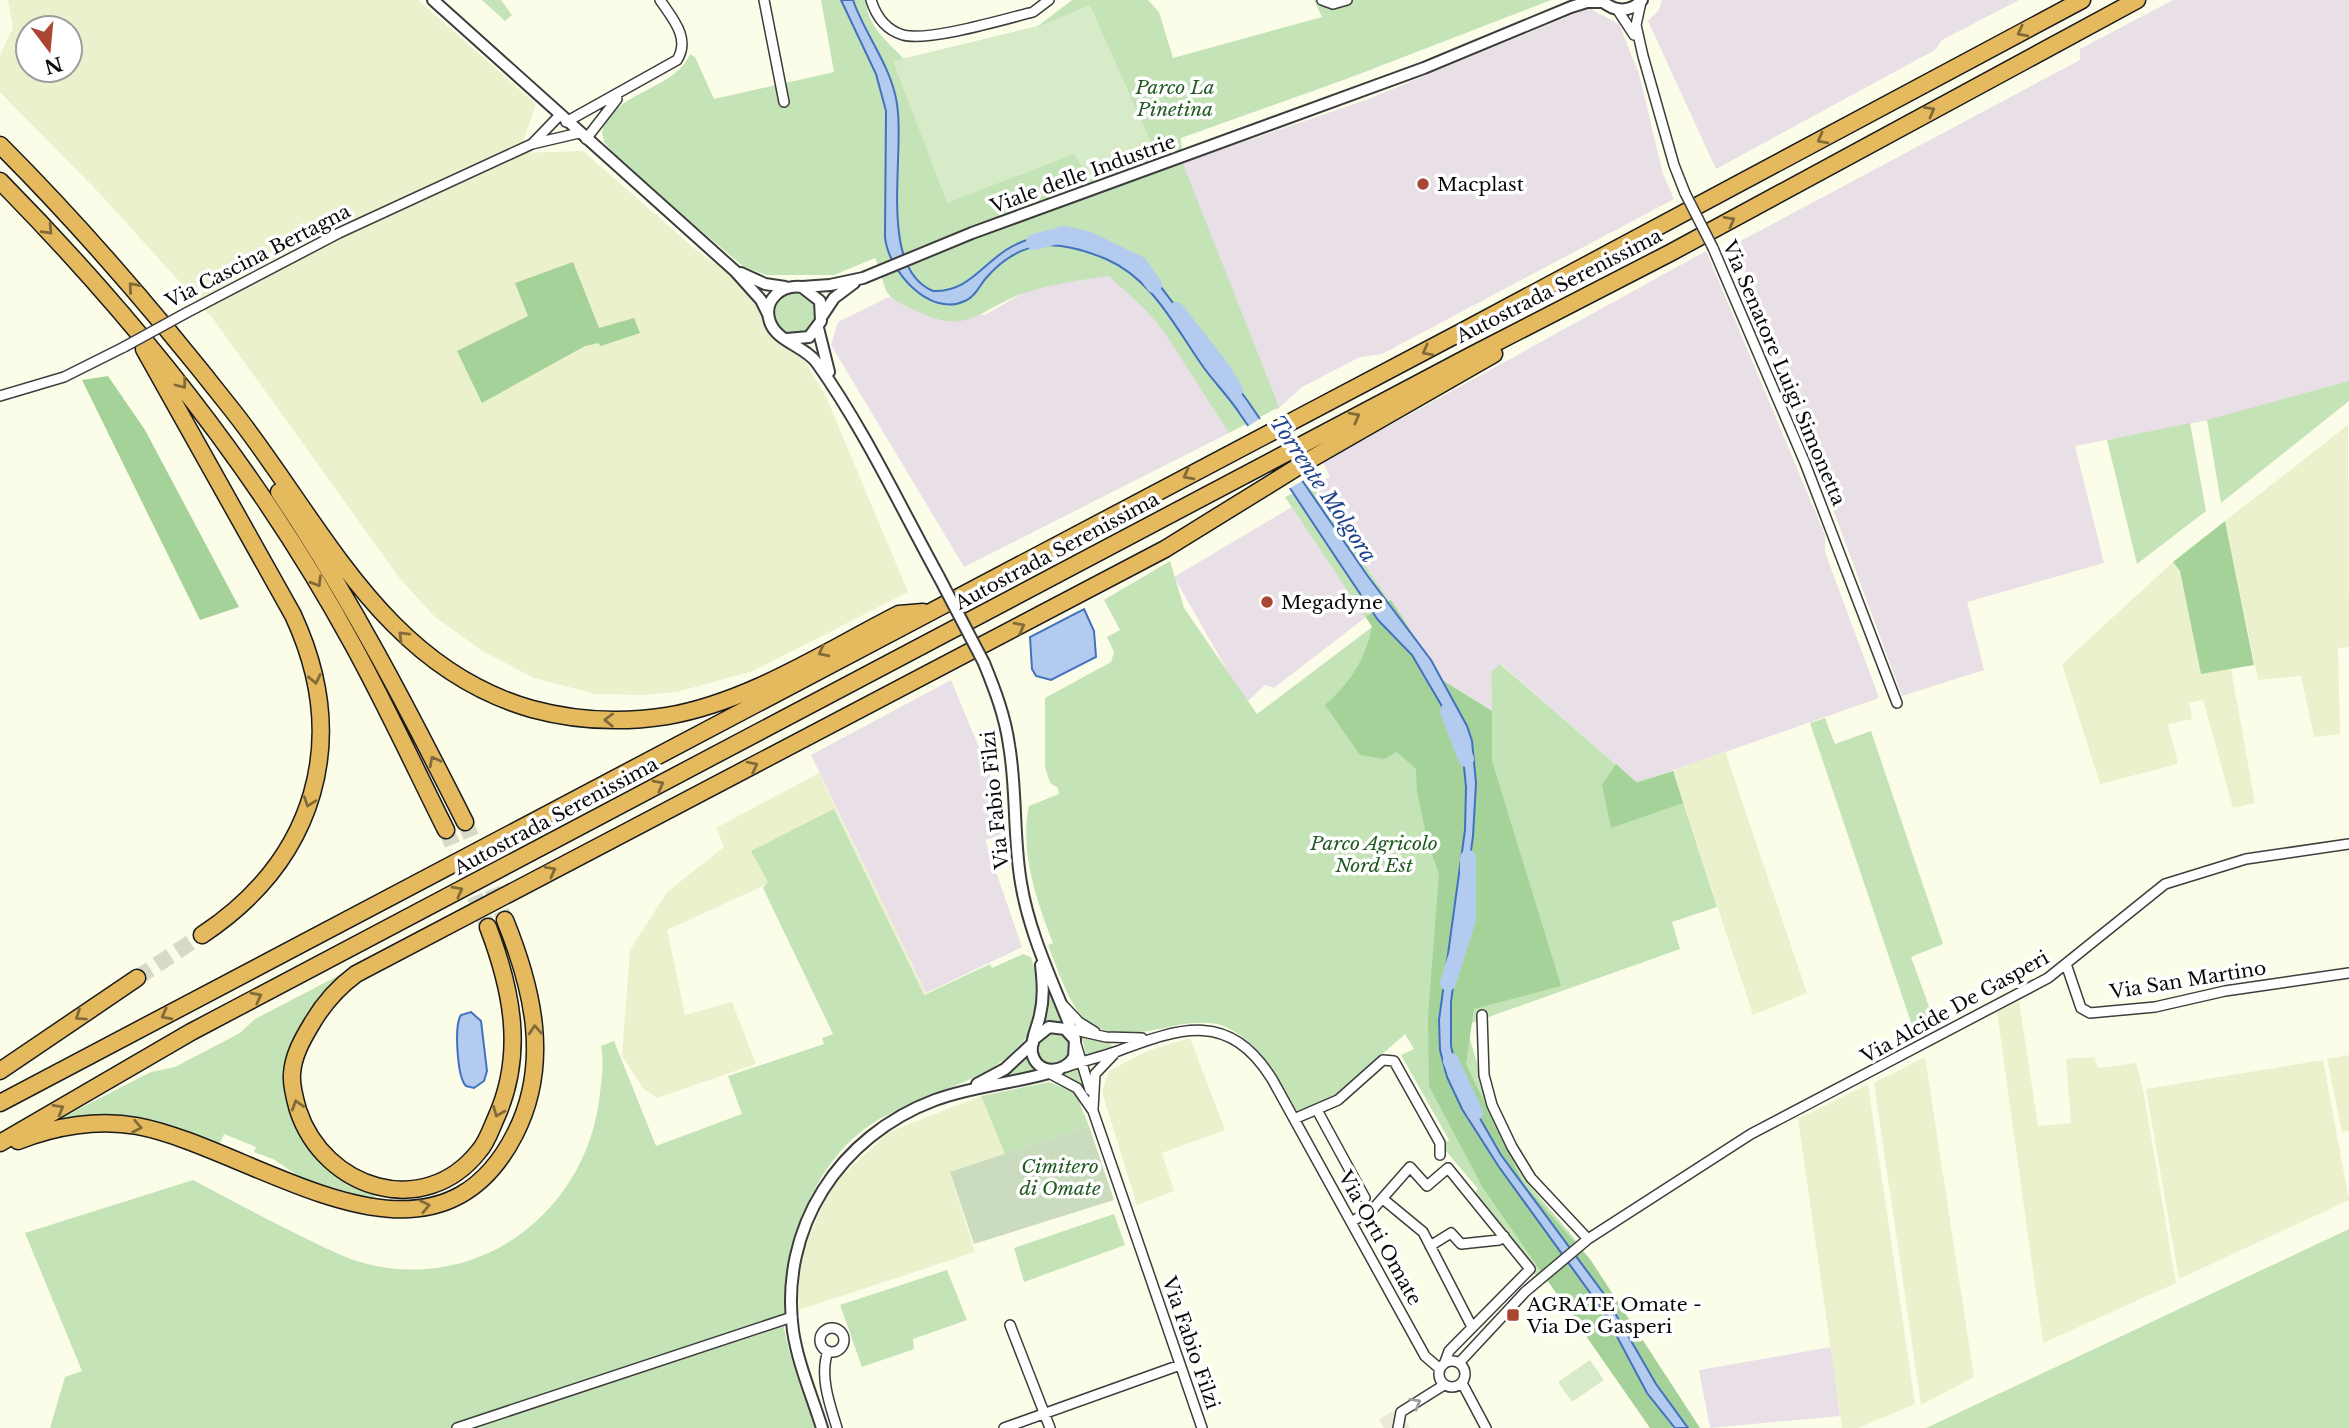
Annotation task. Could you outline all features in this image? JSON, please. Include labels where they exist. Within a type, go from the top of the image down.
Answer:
[{"type":"highway","name":"Autostrada Serenissima","points":[[0,1103],[2082,0]]},
{"type":"highway","name":"Autostrada Serenissima","points":[[0,1143],[191,1032],[1294,449],[1670,254],[2137,0]]},
{"type":"highway","points":[[0,145],[170,330],[258,443],[348,572],[383,615],[414,646],[443,668],[508,701],[542,712],[596,720],[632,720],[677,714],[738,695],[899,614],[931,611]]},
{"type":"highway","points":[[0,181],[123,313],[207,417],[281,524],[353,644],[446,830]]},
{"type":"highway","points":[[488,927],[510,997],[514,1034],[503,1099],[484,1144],[457,1172],[432,1183],[396,1189],[352,1179],[317,1150],[302,1120],[291,1076],[295,1057],[305,1035],[324,1004],[344,982],[1165,549],[1304,463],[1670,254]]},
{"type":"highway","points":[[123,313],[287,604],[305,641],[319,696],[321,735],[318,768],[297,832],[266,882],[232,915],[202,935]]},
{"type":"highway","points":[[170,330],[316,547],[368,635],[465,822]]},
{"type":"highway","points":[[0,1149],[27,1138],[71,1126],[109,1123],[137,1126],[191,1140],[329,1198],[358,1205],[405,1210],[447,1200],[474,1185],[496,1165],[518,1129],[534,1078],[534,1013],[525,971],[505,920]]},
{"type":"highway","points":[[0,1071],[137,978]]},
{"type":"street","points":[[433,0],[735,271],[761,299],[775,331],[810,353],[835,388]]},
{"type":"street","name":"Via Cascina Bertagna","points":[[0,396],[64,377],[339,233],[532,144],[563,119],[668,67],[683,49],[680,32],[660,0]]},
{"type":"street","points":[[764,0],[784,102]]},
{"type":"street","points":[[871,0],[875,11],[888,27],[912,36],[1033,12],[1047,1]]},
{"type":"street","points":[[1322,0],[1333,4],[1348,0]]},
{"type":"street","name":"Viale delle Industrie","points":[[1552,14],[1576,0]]},
{"type":"street","points":[[1602,1],[1617,9]]},
{"type":"street","name":"Viale delle Industrie","points":[[802,287],[831,285],[863,278],[1424,68],[1552,14],[1584,3],[1602,1]]},
{"type":"street","name":"Via Senatore Luigi Simonetta","points":[[1617,9],[1630,8],[1642,1]]},
{"type":"street","name":"Via Senatore Luigi Simonetta","points":[[1642,1],[1636,25],[1674,165],[1713,248],[1805,463],[1897,703]]},
{"type":"street","name":"Via Senatore Luigi Simonetta","points":[[1617,9],[1629,25],[1643,56]]},
{"type":"street","points":[[583,136],[626,90]]},
{"type":"street","name":"Via Cascina Bertagna","points":[[532,144],[583,136]]},
{"type":"street","points":[[735,271],[765,284],[802,287],[817,297],[822,316],[818,328],[823,354],[835,388]]},
{"type":"street","name":"Viale delle Industrie","points":[[822,316],[839,293],[863,278]]},
{"type":"street","points":[[768,314],[773,298],[787,287]]},
{"type":"street","points":[[787,339],[805,339],[818,328]]},
{"type":"street","name":"Via Fabio Filzi","points":[[835,388],[984,663],[1008,739],[1019,874],[1038,949],[1043,995],[1033,1041]]},
{"type":"street","name":"Via Alcide De Gasperi","points":[[1459,1363],[1548,1271],[1585,1242],[1751,1134],[2038,984],[2170,882],[2252,858],[2349,844]]},
{"type":"street","name":"Via Fabio Filzi","points":[[1038,949],[1062,1003],[1071,1035],[1083,1061],[1093,1106],[1202,1428]]},
{"type":"street","name":"Via San Martino","points":[[2066,964],[2081,1008],[2090,1013],[2155,1007],[2225,991],[2349,973]]},
{"type":"street","name":"Via Orti Omate","points":[[1062,1003],[1079,1022],[1107,1037]]},
{"type":"street","points":[[1482,1015],[1484,1075],[1492,1105],[1531,1178],[1585,1242]]},
{"type":"street","points":[[822,1428],[798,1353],[792,1317],[792,1275],[797,1247],[815,1201],[840,1164],[864,1139],[895,1119],[934,1100],[1053,1069],[1074,1057],[1071,1035],[1045,1028],[1005,1069],[965,1090]]},
{"type":"street","name":"Via Orti Omate","points":[[1053,1069],[1151,1038],[1198,1029],[1219,1032],[1240,1042],[1258,1059],[1294,1119],[1425,1356],[1442,1366]]},
{"type":"street","name":"Via Orti Omate","points":[[1071,1035],[1151,1038]]},
{"type":"street","points":[[1033,1041],[1033,1054],[1053,1069]]},
{"type":"street","name":"Via Fabio Filzi","points":[[1093,1106],[1093,1082],[1099,1067],[1127,1047]]},
{"type":"street","points":[[1294,1119],[1338,1100],[1383,1060],[1390,1059],[1394,1061],[1440,1143],[1440,1155]]},
{"type":"street","name":"Via Fabio Filzi","points":[[1053,1069],[1077,1088],[1093,1106]]},
{"type":"street","name":"Via Orti Omate","points":[[1317,1110],[1365,1198]]},
{"type":"street","points":[[1351,1222],[1373,1209],[1410,1167],[1427,1186],[1448,1168],[1530,1269],[1449,1351],[1439,1378],[1444,1385],[1453,1387],[1462,1383]]},
{"type":"street","points":[[1383,1199],[1423,1232],[1472,1327]]},
{"type":"street","points":[[1430,1246],[1451,1233],[1461,1244],[1499,1240],[1504,1236]]},
{"type":"street","points":[[457,1428],[792,1317]]},
{"type":"street","points":[[1010,1325],[1050,1428]]},
{"type":"street","points":[[828,1351],[825,1359],[826,1390],[837,1428]]},
{"type":"street","points":[[1442,1366],[1459,1363],[1465,1372],[1462,1383],[1486,1428]]},
{"type":"street","points":[[1004,1428],[1180,1364]]},
{"type":"street","points":[[1398,1428],[1401,1412],[1444,1385]]},
{"type":"shaded area","points":[[1662,0],[2019,0],[1942,40],[1935,50],[1716,169],[1648,21],[1659,10]]},
{"type":"shaded area","points":[[2173,0],[2349,0],[2349,381],[2214,419],[2075,446],[2104,563],[1967,602],[1984,670],[1902,696],[1735,244],[2080,60],[2080,49]]},
{"type":"shaded area","points":[[1589,8],[1619,24],[1639,74],[1663,174],[1674,199],[1382,354],[1360,357],[1302,387],[1277,410],[1182,163],[1366,100]]},
{"type":"shaded area","points":[[1706,251],[1825,535],[1825,552],[1879,698],[1637,783],[1501,664],[1491,672],[1492,711],[1442,680],[1312,485],[1330,477],[1323,462]]},
{"type":"shaded area","points":[[1074,264],[1115,276],[1139,293],[1199,381],[1229,433],[964,567],[831,345],[838,322],[891,296],[901,303],[985,315]]},
{"type":"shaded area","points":[[1292,507],[1366,617],[1274,688],[1265,685],[1246,703],[1174,577]]},
{"type":"shaded area","points":[[951,680],[990,774],[1001,835],[985,840],[1022,947],[926,993],[811,755]]},
{"type":"shaded area","points":[[1831,1347],[1840,1416],[1710,1428],[1699,1370]]},
{"type":"shaded area","points":[[1399,1408],[1410,1428],[1384,1428],[1379,1419]]},
{"type":"green space","points":[[8,0],[418,0],[536,104],[519,153],[583,151],[695,249],[736,279],[754,299],[768,333],[805,361],[827,399],[908,592],[753,671],[677,692],[643,695],[596,694],[534,678],[484,652],[435,617],[401,580],[214,320],[104,198],[0,92],[0,55],[13,28]]},
{"type":"green space","points":[[482,0],[501,0],[512,15],[505,21]]},
{"type":"green space","name":"Parco La Pinetina","points":[[821,0],[866,0],[874,25],[904,59],[1038,26],[1072,0],[1148,0],[1159,12],[1173,58],[1322,17],[1314,0],[1551,0],[1349,78],[1181,138],[1183,164],[1279,407],[1229,433],[1165,333],[1147,311],[1109,276],[1024,293],[961,321],[933,318],[890,295],[875,258],[834,275],[767,275],[744,267],[609,153],[611,150],[604,142],[602,132],[609,118],[632,98],[671,76],[690,54],[695,57],[714,99],[834,72]]},
{"type":"green space","points":[[1090,5],[1154,149],[1088,176],[1074,154],[947,203],[893,61],[1039,26]]},
{"type":"green space","points":[[573,262],[599,328],[634,318],[640,333],[601,346],[598,343],[585,346],[482,403],[457,351],[528,316],[515,283]]},
{"type":"green space","points":[[795,292],[810,298],[816,313],[810,328],[795,334],[780,328],[774,313],[780,298]]},
{"type":"green space","points":[[108,376],[145,430],[239,607],[200,620],[82,380]]},
{"type":"green space","points":[[2349,381],[2349,401],[2221,503],[2207,420]]},
{"type":"green space","points":[[2190,423],[2206,511],[2137,564],[2107,440]]},
{"type":"green space","points":[[2348,425],[2349,647],[2338,648],[2340,734],[2314,737],[2301,676],[2258,680],[2225,521]]},
{"type":"green space","name":"Parco Agricolo Nord Est","points":[[1312,485],[1442,680],[1492,711],[1491,672],[1500,664],[1636,782],[1673,771],[1717,907],[1672,922],[1680,949],[1466,1025],[1495,1126],[1525,1180],[1574,1238],[1697,1428],[1561,1268],[1542,1283],[1471,1196],[1478,1189],[1441,1145],[1449,1140],[1401,1055],[1414,1049],[1405,1034],[1332,1099],[1297,1111],[1268,1063],[1239,1034],[1226,1027],[1207,1023],[1143,1032],[1120,1033],[1102,1030],[1088,1022],[1077,1010],[1058,971],[1048,945],[1053,943],[1031,876],[1026,840],[1029,806],[1059,794],[1058,788],[1050,783],[1045,767],[1045,698],[1111,662],[1114,652],[1107,637],[1120,630],[1104,600],[1170,561],[1184,608],[1257,714],[1372,627],[1285,497]]},
{"type":"green space","points":[[2225,521],[2254,665],[2201,674],[2180,571],[2173,562]]},
{"type":"green space","points":[[2173,562],[2180,571],[2201,674],[2231,669],[2255,803],[2233,808],[2203,700],[2189,703],[2192,719],[2168,724],[2178,764],[2100,784],[2062,664]]},
{"type":"green space","points":[[1391,600],[1442,680],[1492,711],[1492,761],[1561,986],[1474,1009],[1466,1064],[1524,1185],[1590,1259],[1700,1428],[1650,1428],[1483,1188],[1429,1086],[1428,1017],[1439,874],[1428,844],[1417,791],[1416,769],[1397,752],[1384,759],[1360,755],[1325,705],[1342,688],[1361,660],[1372,626],[1366,617]]},
{"type":"green space","points":[[1825,718],[1835,744],[1871,731],[1943,944],[1911,957],[1935,1023],[1916,1037],[1810,723]]},
{"type":"green space","points":[[1725,751],[1807,993],[1753,1015],[1673,771]]},
{"type":"green space","points":[[1616,764],[1637,783],[1673,771],[1683,803],[1611,828],[1602,785]]},
{"type":"green space","points":[[819,773],[926,993],[873,1016],[825,1000],[765,885],[667,930],[685,1015],[732,1002],[756,1064],[657,1098],[643,1088],[622,1056],[630,950],[667,892],[724,847],[716,828]]},
{"type":"green space","points":[[834,809],[924,995],[990,964],[992,968],[1023,954],[1031,957],[1038,996],[1032,1027],[1015,1050],[991,1068],[870,1125],[851,1140],[835,1158],[809,1200],[793,1247],[784,1323],[786,1339],[815,1428],[50,1428],[65,1377],[82,1371],[25,1233],[193,1180],[292,1232],[357,1261],[376,1266],[418,1269],[457,1264],[494,1250],[526,1230],[554,1203],[576,1170],[592,1133],[603,1064],[601,1046],[614,1041],[656,1146],[742,1114],[728,1076],[824,1044],[822,1038],[833,1034],[763,888],[768,882],[751,851]]},
{"type":"green space","points":[[378,955],[304,1024],[290,1107],[299,1133],[313,1155],[331,1172],[351,1185],[375,1193],[373,1199],[303,1179],[273,1159],[254,1152],[256,1147],[224,1134],[219,1145],[140,1119],[53,1122],[151,1072],[175,1067],[240,1033],[255,1019]]},
{"type":"green space","points":[[1048,991],[1052,991],[1064,1024],[1043,1025]]},
{"type":"green space","points":[[2019,1001],[2038,1126],[2071,1123],[2066,1059],[2094,1057],[2098,1068],[2136,1063],[2176,1283],[2043,1343],[1997,1012]]},
{"type":"green space","points":[[1054,1031],[1066,1036],[1071,1048],[1066,1060],[1054,1065],[1042,1060],[1037,1048],[1042,1036]]},
{"type":"green space","points":[[1081,1034],[1110,1041],[1113,1050],[1087,1058]]},
{"type":"green space","points":[[1190,1038],[1225,1130],[1162,1153],[1174,1191],[1137,1205],[1102,1092],[1109,1071],[1147,1051]]},
{"type":"green space","points":[[1029,1055],[1042,1073],[1002,1079],[1003,1076]]},
{"type":"green space","points":[[2349,1055],[2349,1131],[2342,1132],[2327,1059]]},
{"type":"green space","points":[[1925,1057],[1974,1377],[1921,1405],[1874,1083]]},
{"type":"green space","points":[[2323,1060],[2349,1200],[2179,1279],[2146,1089]]},
{"type":"green space","points":[[1081,1065],[1085,1086],[1062,1075],[1062,1073]]},
{"type":"green space","points":[[1049,1082],[1075,1092],[1089,1126],[1005,1154],[981,1096]]},
{"type":"green space","points":[[1868,1084],[1915,1404],[1858,1428],[1842,1428],[1798,1119]]},
{"type":"green space","points":[[981,1096],[1005,1154],[950,1173],[975,1252],[799,1310],[799,1281],[804,1247],[832,1185],[889,1132]]},
{"type":"green space","name":"Cimitero di Omate","points":[[1089,1126],[1114,1200],[974,1244],[950,1172]]},
{"type":"green space","points":[[1114,1214],[1125,1245],[1024,1282],[1014,1248]]},
{"type":"green space","points":[[2349,1229],[2349,1428],[1926,1428]]},
{"type":"green space","points":[[947,1270],[967,1320],[913,1339],[914,1349],[862,1367],[840,1305]]},
{"type":"green space","points":[[1590,1360],[1604,1380],[1572,1402],[1558,1382]]},
{"type":"water","name":"Torrente Molgora","points":[[841,0],[853,0],[887,70],[895,94],[899,143],[899,231],[904,257],[915,277],[933,291],[955,287],[973,277],[1006,250],[1025,241],[1046,236],[1088,241],[1108,248],[1145,271],[1160,286],[1247,400],[1367,575],[1431,660],[1467,726],[1472,741],[1476,783],[1473,836],[1451,1002],[1451,1046],[1459,1082],[1501,1155],[1604,1294],[1656,1384],[1688,1428],[1675,1428],[1647,1393],[1604,1312],[1499,1167],[1462,1109],[1447,1077],[1440,1050],[1439,1020],[1465,830],[1466,787],[1462,747],[1457,732],[1412,655],[1378,620],[1236,408],[1204,368],[1162,306],[1123,268],[1089,252],[1072,248],[1056,245],[1027,249],[1000,265],[969,299],[951,304],[938,303],[925,297],[902,276],[888,250],[885,237],[886,111],[876,74]]},
{"type":"water","points":[[1084,609],[1094,631],[1096,657],[1051,680],[1036,676],[1032,669],[1030,637]]},
{"type":"water","points":[[471,1012],[481,1021],[487,1071],[484,1081],[474,1088],[466,1086],[463,1081],[458,1051],[461,1015]]},
{"type":"pier","points":[[1263,417],[1304,480],[1285,491],[1245,428]]},
{"type":"waterway","name":"Torrente Molgora","points":[[1034,242],[1065,234],[1087,239],[1139,264],[1154,285]]},
{"type":"waterway","name":"Torrente Molgora","points":[[1176,310],[1223,370],[1235,390]]},
{"type":"waterway","name":"Torrente Molgora","points":[[1448,711],[1466,759]]},
{"type":"waterway","name":"Torrente Molgora","points":[[1448,983],[1468,919],[1468,858]]},
{"type":"waterway","name":"Torrente Molgora","points":[[1451,1061],[1475,1113]]},
{"type":"tunnel","points":[[465,822],[505,920]]},
{"type":"tunnel","points":[[446,830],[488,927]]},
{"type":"tunnel","points":[[137,978],[202,935]]},
{"type":"place","name":"Macplast","points":[[1423,184]]},
{"type":"place","name":"Megadyne","points":[[1267,602]]},
{"type":"place","name":"AGRATE Omate - Via De Gasperi","points":[[1513,1315]]}]
